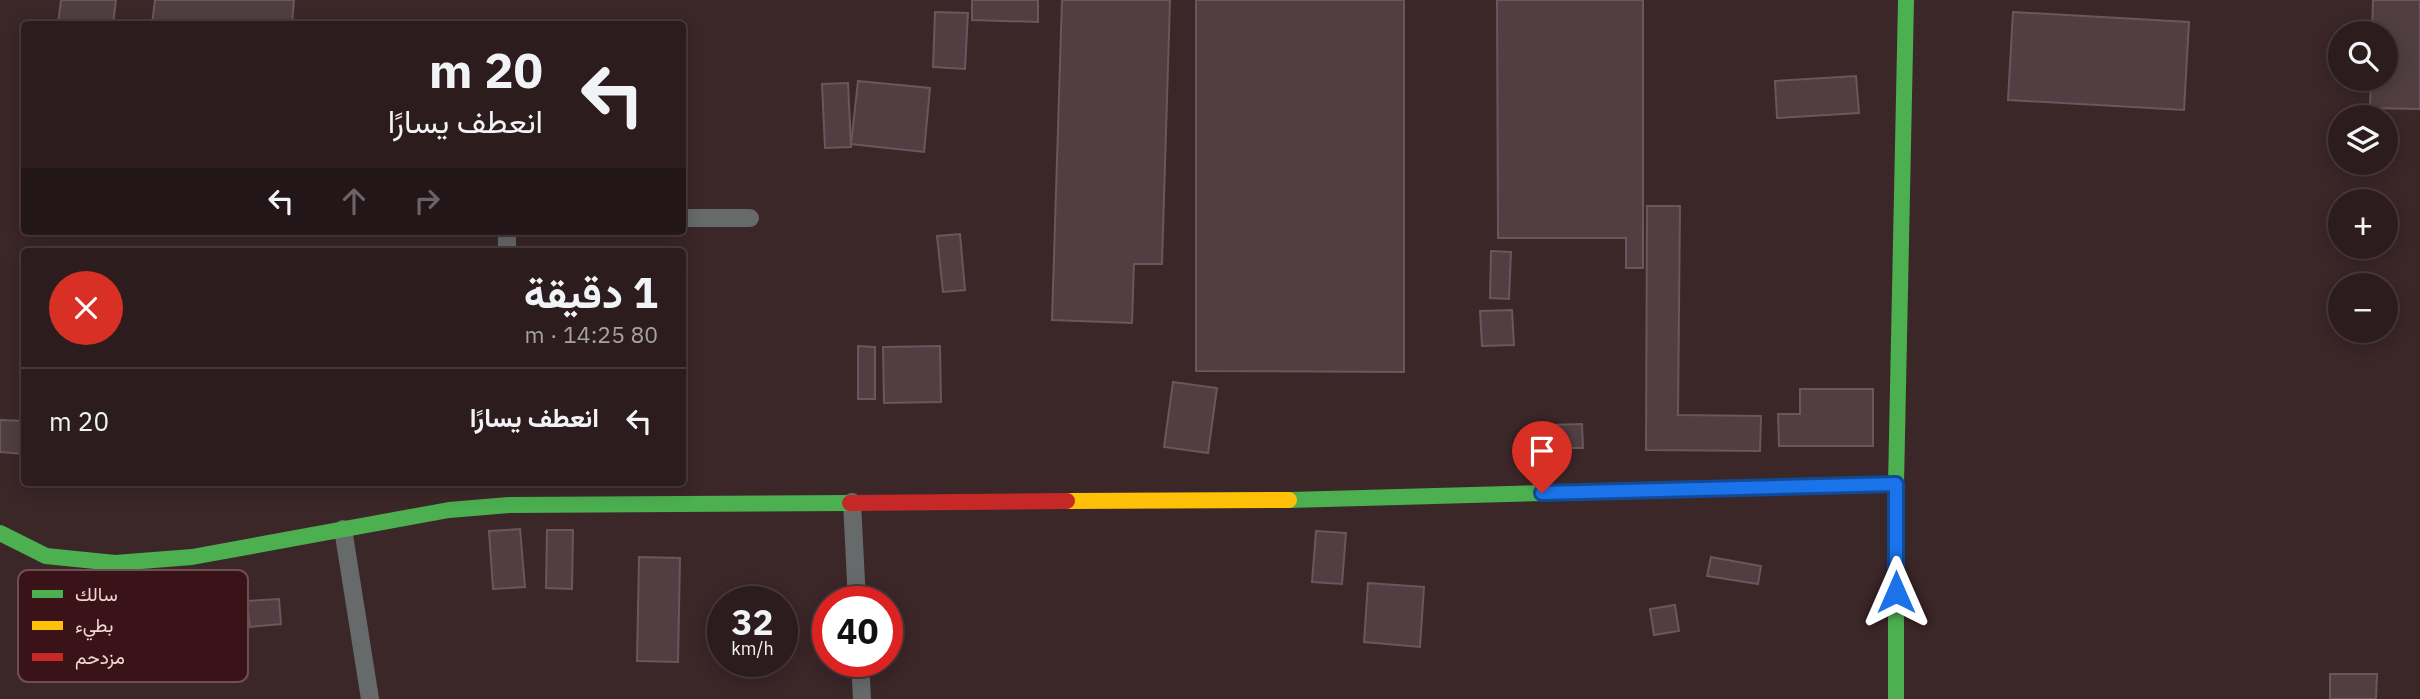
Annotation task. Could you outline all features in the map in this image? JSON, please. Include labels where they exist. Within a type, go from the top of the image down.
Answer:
[{"type":"street","points":[[1896,699],[1896,484],[1906,0]]},
{"type":"street","points":[[0,533],[46,556],[115,563],[192,557],[449,510],[509,505],[1297,500],[1896,484]]},
{"type":"lane","points":[[686,218],[750,218]]},
{"type":"lane","points":[[509,486],[509,505]]},
{"type":"lane","points":[[852,502],[856,586]]},
{"type":"lane","points":[[342,529],[370,699]]},
{"type":"lane","points":[[861,677],[862,699]]},
{"type":"building","points":[[61,0],[116,0],[113,21],[58,21]]},
{"type":"building","points":[[155,0],[294,0],[292,21],[152,21]]},
{"type":"building","points":[[972,0],[1038,0],[1038,22],[972,20]]},
{"type":"building","points":[[1062,0],[1170,0],[1162,264],[1134,264],[1132,323],[1052,320]]},
{"type":"building","points":[[1196,0],[1404,0],[1404,372],[1196,371]]},
{"type":"building","points":[[1497,0],[1643,0],[1643,268],[1626,268],[1626,238],[1498,238]]},
{"type":"building","points":[[2373,0],[2420,0],[2420,109],[2398,109],[2398,105],[2370,105],[2371,91],[2398,91],[2398,21],[2372,21]]},
{"type":"building","points":[[935,12],[968,13],[965,69],[933,67]]},
{"type":"building","points":[[2013,12],[2189,22],[2184,110],[2008,100]]},
{"type":"building","points":[[1856,76],[1859,113],[1777,118],[1775,81]]},
{"type":"building","points":[[858,81],[930,88],[924,152],[851,144]]},
{"type":"building","points":[[848,83],[851,147],[825,148],[822,84]]},
{"type":"building","points":[[1647,206],[1680,206],[1678,415],[1761,416],[1760,451],[1646,450]]},
{"type":"building","points":[[960,234],[965,290],[943,292],[937,236]]},
{"type":"building","points":[[1491,251],[1511,252],[1509,299],[1490,298]]},
{"type":"building","points":[[1512,310],[1514,345],[1482,346],[1480,311]]},
{"type":"building","points":[[858,346],[875,347],[875,399],[858,399]]},
{"type":"building","points":[[940,346],[941,402],[884,403],[883,347]]},
{"type":"building","points":[[1173,382],[1217,388],[1208,453],[1164,447]]},
{"type":"building","points":[[1800,389],[1873,389],[1873,446],[1779,446],[1778,414],[1800,414]]},
{"type":"building","points":[[0,420],[21,421],[21,454],[0,452]]},
{"type":"building","points":[[1582,424],[1583,448],[1547,448],[1547,425]]},
{"type":"building","points":[[520,529],[525,587],[493,589],[489,531]]},
{"type":"building","points":[[547,530],[573,530],[572,589],[546,588]]},
{"type":"building","points":[[1316,531],[1346,533],[1342,584],[1312,582]]},
{"type":"building","points":[[639,557],[680,558],[678,662],[637,661]]},
{"type":"building","points":[[1711,557],[1761,566],[1758,584],[1707,576]]},
{"type":"building","points":[[1368,583],[1424,587],[1420,647],[1364,642]]},
{"type":"building","points":[[279,599],[281,624],[250,627],[248,601]]},
{"type":"building","points":[[1675,605],[1679,631],[1654,635],[1650,609]]},
{"type":"building","points":[[2330,674],[2377,674],[2376,699],[2330,699]]},
{"type":"traffic: fast","points":[[1896,699],[1896,484],[1906,0]]},
{"type":"traffic: fast","points":[[1289,500],[1804,486]]},
{"type":"traffic: fast","points":[[0,533],[46,556],[115,563],[192,557],[449,510],[509,505],[850,503]]},
{"type":"traffic: slow","points":[[1067,501],[1289,500]]},
{"type":"traffic: jam","points":[[1804,486],[1896,484]]},
{"type":"traffic: jam","points":[[850,503],[1067,501]]},
{"type":"route","points":[[1542,493],[1896,484],[1896,592]]}]
